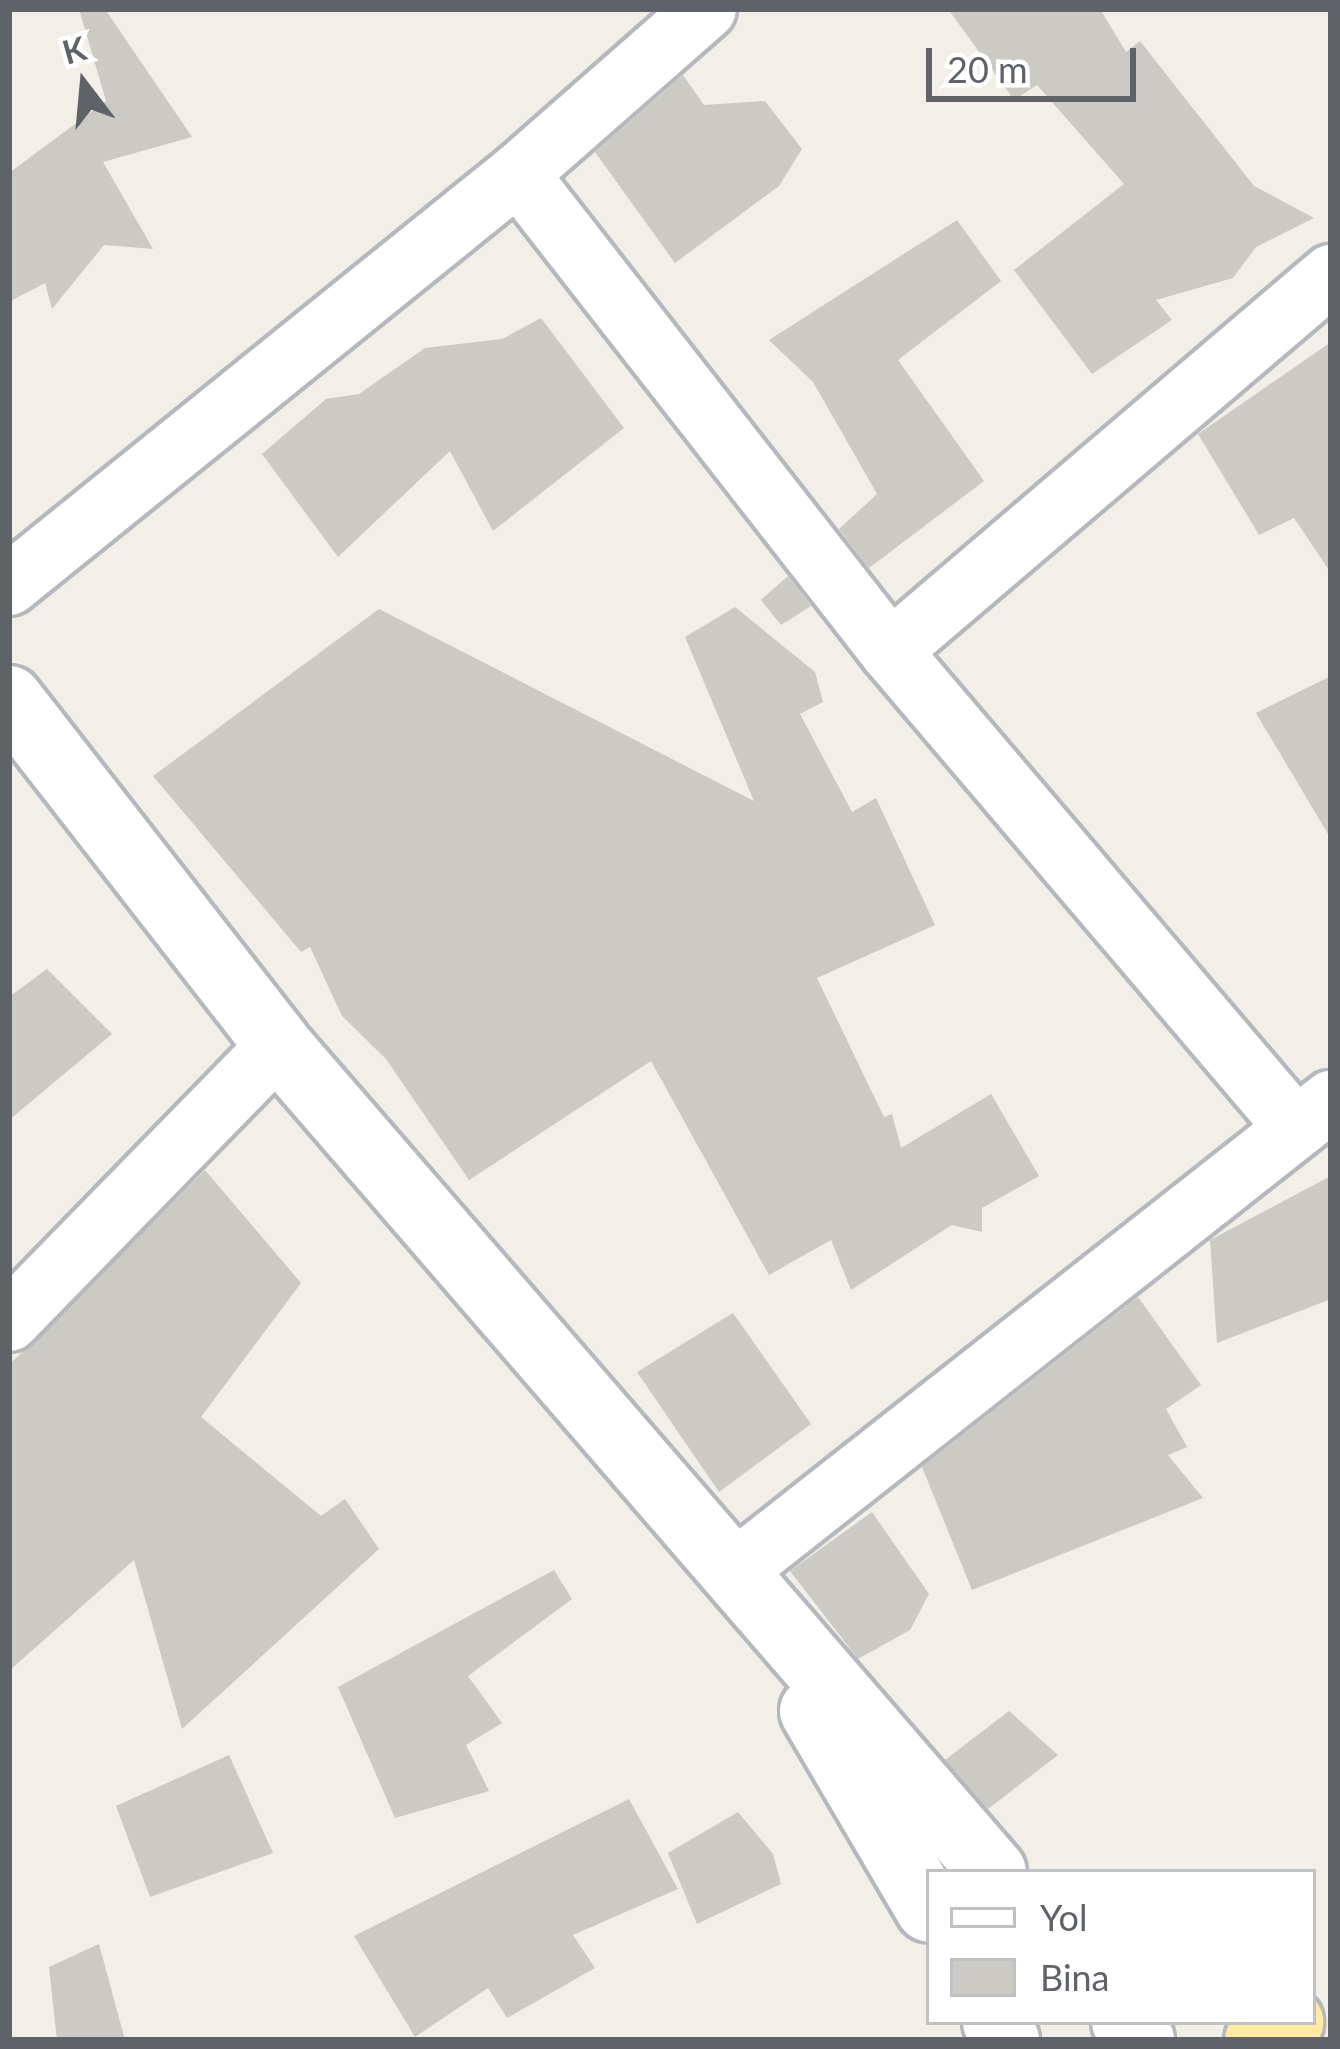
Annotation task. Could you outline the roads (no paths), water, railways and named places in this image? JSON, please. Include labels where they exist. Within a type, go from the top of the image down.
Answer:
[{"type":"highway","points":[[1258,2040],[1285,2025]]},
{"type":"street","points":[[9,585],[518,174],[706,9]]},
{"type":"street","points":[[518,174],[890,651],[1313,1114],[732,1574]]},
{"type":"street","points":[[890,651],[1331,275]]},
{"type":"street","points":[[9,700],[278,1045],[991,1869]]},
{"type":"street","points":[[9,1321],[278,1045]]},
{"type":"street","points":[[732,1574],[926,1904]]}]
